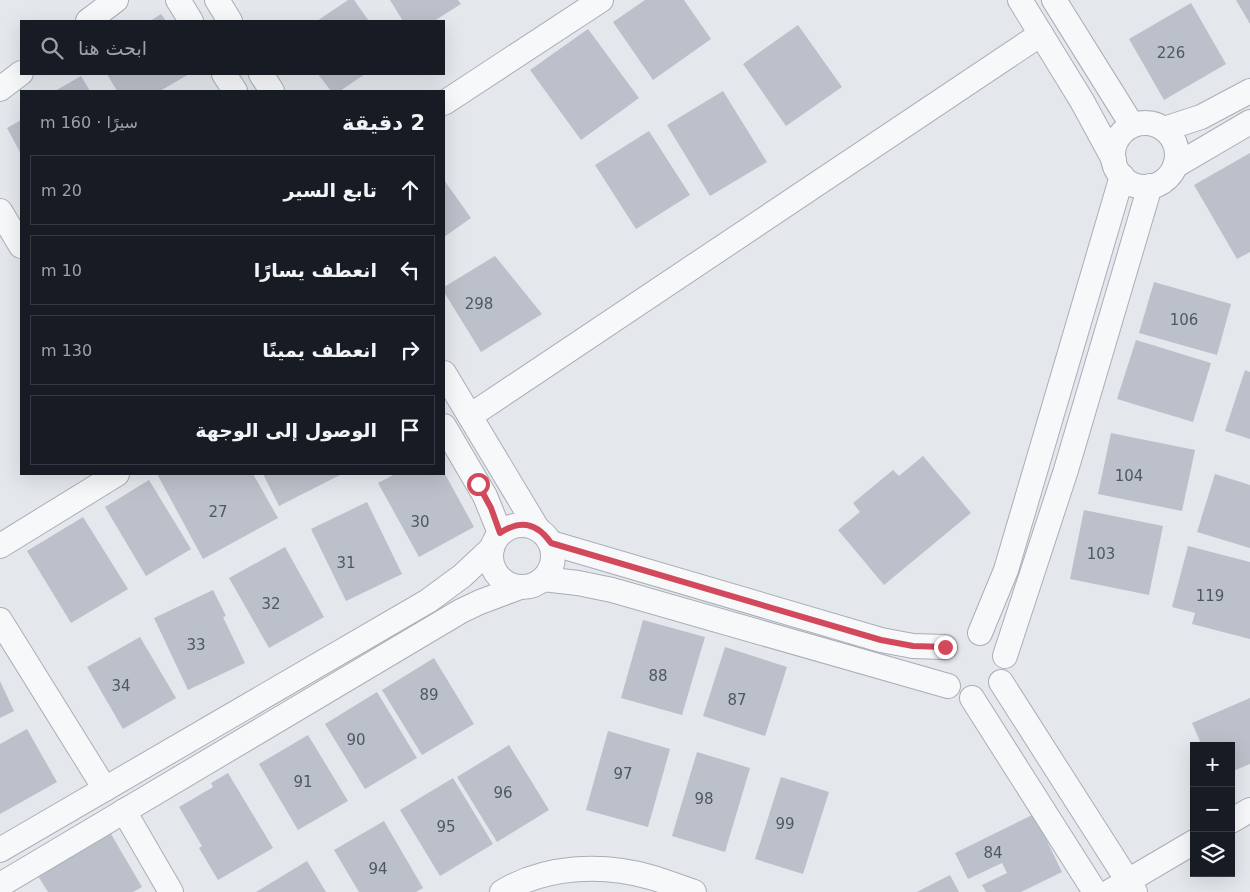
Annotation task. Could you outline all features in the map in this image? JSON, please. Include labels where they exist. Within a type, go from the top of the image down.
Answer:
[{"type":"street","points":[[89,20],[116,0]]},
{"type":"street","points":[[178,0],[190,20]]},
{"type":"street","points":[[217,0],[229,20]]},
{"type":"street","points":[[445,102],[601,0]]},
{"type":"street","points":[[1020,0],[1082,101],[1118,168],[1133,184],[1150,186],[1158,184],[1165,179],[1175,166],[1250,122]]},
{"type":"street","points":[[1054,0],[1132,126]]},
{"type":"street","points":[[470,416],[1041,34]]},
{"type":"street","points":[[0,89],[20,73]]},
{"type":"street","points":[[225,75],[235,90]]},
{"type":"street","points":[[262,75],[271,90]]},
{"type":"street","points":[[1164,129],[1202,117],[1250,91]]},
{"type":"street","points":[[980,633],[1006,570],[1038,460],[1118,168],[1115,143],[1119,136],[1132,126],[1148,123],[1164,129],[1174,142],[1177,158],[1175,166]]},
{"type":"street","points":[[1005,656],[1066,470],[1150,186]]},
{"type":"street","points":[[0,211],[20,244]]},
{"type":"street","points":[[0,885],[455,615],[480,602],[520,587],[536,584],[543,579],[549,572],[553,562],[553,553],[445,375]]},
{"type":"street","points":[[445,428],[485,496],[496,540],[491,557],[492,566],[496,574],[503,581],[520,587]]},
{"type":"street","points":[[1038,460],[1066,470]]},
{"type":"street","points":[[0,546],[115,475]]},
{"type":"street","points":[[0,850],[428,601],[462,576],[508,528],[518,524],[528,525],[544,536],[881,640],[913,646],[945,647]]},
{"type":"street","points":[[543,579],[578,583],[612,590],[948,686],[963,696],[972,698],[989,694],[1002,682],[1006,665],[1002,648],[996,641],[980,633],[960,634],[945,647],[941,657],[942,677],[948,686]]},
{"type":"street","points":[[0,620],[131,807],[171,892]]},
{"type":"street","points":[[1002,682],[1124,888],[1190,845]]},
{"type":"street","points":[[972,698],[1095,892]]},
{"type":"street","points":[[1235,818],[1250,810]]},
{"type":"street","points":[[502,892],[515,884],[548,874],[582,869],[616,870],[650,876],[694,892]]},
{"type":"building","points":[[348,0],[354,0],[368,20],[318,20]]},
{"type":"building","points":[[390,0],[458,0],[461,4],[436,20],[402,20]]},
{"type":"building","points":[[645,0],[684,0],[711,39],[653,80],[613,22]]},
{"type":"building","points":[[1236,0],[1250,0],[1250,24]]},
{"type":"building","points":[[1191,3],[1226,64],[1164,100],[1129,39]]},
{"type":"building","points":[[161,14],[165,20],[152,20]]},
{"type":"building","points":[[798,25],[842,87],[786,126],[743,64]]},
{"type":"building","points":[[588,29],[639,98],[581,140],[530,70]]},
{"type":"building","points":[[108,75],[187,75],[162,90],[116,90]]},
{"type":"building","points":[[319,75],[364,75],[341,90],[330,90]]},
{"type":"building","points":[[81,76],[89,90],[57,90]]},
{"type":"building","points":[[723,91],[767,162],[710,196],[667,125]]},
{"type":"building","points":[[20,121],[20,152],[7,128]]},
{"type":"building","points":[[649,131],[690,195],[636,229],[595,165]]},
{"type":"building","points":[[1250,153],[1250,252],[1237,259],[1194,185]]},
{"type":"building","points":[[445,181],[471,218],[445,236]]},
{"type":"building","points":[[495,256],[542,314],[481,352],[445,294],[445,286]]},
{"type":"building","points":[[1154,282],[1231,304],[1217,355],[1139,333]]},
{"type":"building","points":[[1136,340],[1211,363],[1193,422],[1117,399]]},
{"type":"building","points":[[1245,370],[1250,372],[1250,439],[1225,431]]},
{"type":"building","points":[[1111,433],[1195,450],[1182,511],[1098,494]]},
{"type":"building","points":[[923,456],[971,513],[884,585],[838,530],[860,512],[853,503],[893,470],[899,476]]},
{"type":"building","points":[[445,474],[474,527],[419,557],[378,483],[393,475]]},
{"type":"building","points":[[1215,474],[1250,485],[1250,548],[1197,532]]},
{"type":"building","points":[[158,475],[254,475],[278,518],[203,559]]},
{"type":"building","points":[[264,475],[340,475],[279,506]]},
{"type":"building","points":[[149,480],[191,549],[146,576],[105,507]]},
{"type":"building","points":[[367,502],[402,574],[346,601],[311,529]]},
{"type":"building","points":[[1084,510],[1163,526],[1149,595],[1070,579]]},
{"type":"building","points":[[83,517],[128,589],[71,623],[27,551]]},
{"type":"building","points":[[1188,546],[1250,562],[1250,639],[1192,624],[1195,613],[1172,607]]},
{"type":"building","points":[[285,547],[324,617],[269,648],[229,578]]},
{"type":"building","points":[[213,590],[226,616],[223,617],[245,663],[188,690],[154,618]]},
{"type":"building","points":[[643,620],[705,637],[682,715],[621,698]]},
{"type":"building","points":[[140,637],[176,698],[123,729],[87,667]]},
{"type":"building","points":[[725,647],[787,667],[765,736],[703,716]]},
{"type":"building","points":[[434,658],[474,724],[422,755],[382,690]]},
{"type":"building","points":[[0,681],[14,711],[0,718]]},
{"type":"building","points":[[377,692],[417,758],[365,789],[325,724]]},
{"type":"building","points":[[1250,698],[1250,764],[1235,770],[1235,742],[1200,742],[1192,723]]},
{"type":"building","points":[[27,729],[57,782],[0,814],[0,744]]},
{"type":"building","points":[[608,731],[670,749],[648,827],[586,810]]},
{"type":"building","points":[[308,735],[348,801],[298,830],[259,764]]},
{"type":"building","points":[[509,745],[549,810],[497,842],[457,777]]},
{"type":"building","points":[[697,752],[750,768],[725,852],[672,836]]},
{"type":"building","points":[[228,773],[273,848],[218,880],[199,848],[202,846],[179,807],[213,787],[211,783]]},
{"type":"building","points":[[781,777],[829,792],[803,874],[755,859]]},
{"type":"building","points":[[453,778],[493,844],[440,876],[400,810]]},
{"type":"building","points":[[1034,814],[1062,872],[1021,892],[986,892],[982,885],[1007,873],[1002,863],[968,879],[955,853]]},
{"type":"building","points":[[384,821],[423,888],[416,892],[359,892],[334,850]]},
{"type":"building","points":[[111,834],[142,887],[133,892],[48,892],[38,876]]},
{"type":"building","points":[[307,861],[326,892],[256,892]]},
{"type":"building","points":[[950,875],[959,892],[917,892]]},
{"type":"route","points":[[478,484],[491,508],[500,533],[518,524],[528,525],[537,528],[545,534],[551,543],[881,640],[913,646],[945,647]]}]
